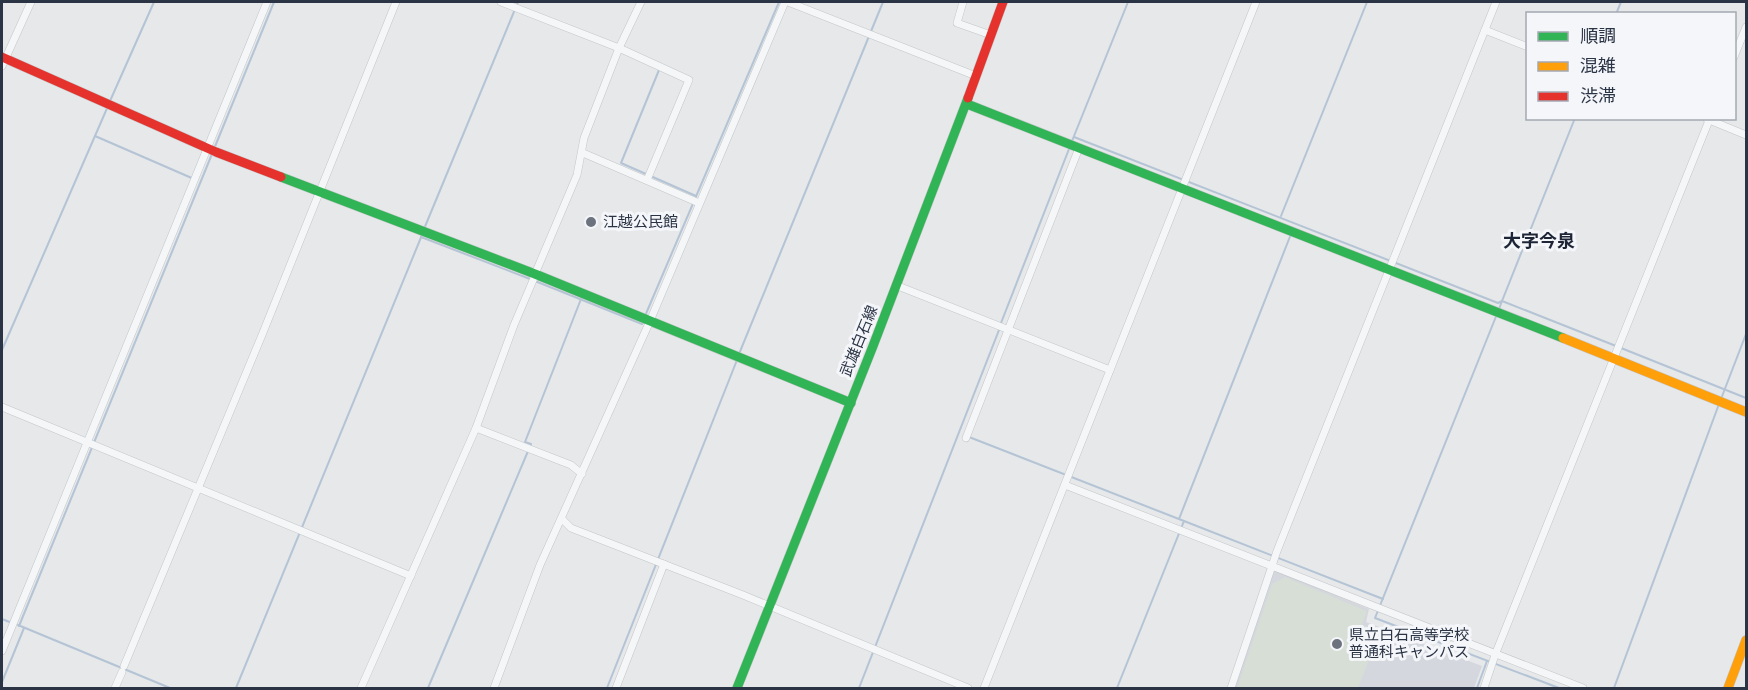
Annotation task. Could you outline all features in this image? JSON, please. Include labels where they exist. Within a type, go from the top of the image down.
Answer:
[{"type":"street","points":[[31,2],[3,61],[211,149],[534,278],[646,319],[850,403]]},
{"type":"street","points":[[2,651],[91,443],[195,179],[211,149],[267,2]]},
{"type":"street","points":[[115,688],[262,334],[396,2]]},
{"type":"street","points":[[501,2],[619,48],[689,80],[648,177]]},
{"type":"street","points":[[361,688],[476,428],[514,325],[577,175],[585,138],[619,48],[641,2]]},
{"type":"street","points":[[494,688],[540,565],[582,474],[696,201],[787,2],[976,76]]},
{"type":"street","points":[[963,2],[957,23],[991,35]]},
{"type":"street","name":"武雄白石線","points":[[737,688],[898,286],[1003,2]]},
{"type":"street","points":[[984,688],[1256,2]]},
{"type":"street","points":[[1231,688],[1277,551],[1496,2]]},
{"type":"street","points":[[1736,52],[1746,27]]},
{"type":"street","points":[[1485,30],[1526,47]]},
{"type":"street","points":[[967,104],[1079,148],[1185,183],[1292,231],[1392,263],[1492,310],[1617,350],[1746,412]]},
{"type":"street","points":[[1484,688],[1709,120]]},
{"type":"street","points":[[1711,120],[1746,135]]},
{"type":"street","points":[[967,436],[1079,148]]},
{"type":"street","points":[[583,153],[648,177],[696,201]]},
{"type":"street","points":[[898,286],[1110,370]]},
{"type":"street","points":[[2,407],[411,576]]},
{"type":"street","points":[[476,428],[571,465],[582,474]]},
{"type":"street","points":[[1068,478],[1181,530],[1273,564],[1373,605],[1494,660],[1583,688]]},
{"type":"street","points":[[562,519],[570,528],[969,688]]},
{"type":"street","points":[[616,688],[659,563]]},
{"type":"street","points":[[1728,688],[1746,640]]},
{"type":"shaded area","name":"県立白石高等学校 普通科キャンパス","points":[[1276,571],[1369,609],[1366,622],[1482,666],[1474,688],[1234,688],[1273,573]]},
{"type":"shaded area","name":"県立白石高等学校 普通科キャンパス","points":[[1285,577],[1367,611],[1362,625],[1380,632],[1358,688],[1237,688],[1272,584]]},
{"type":"waterway","points":[[110,101],[154,2]]},
{"type":"waterway","points":[[214,149],[274,2]]},
{"type":"waterway","points":[[424,229],[518,2]]},
{"type":"waterway","points":[[645,316],[779,2]]},
{"type":"waterway","points":[[739,354],[883,2]]},
{"type":"waterway","points":[[1072,141],[1128,2]]},
{"type":"waterway","points":[[1281,216],[1367,2]]},
{"type":"waterway","points":[[1617,12],[1621,2]]},
{"type":"waterway","points":[[659,70],[621,163],[696,196]]},
{"type":"waterway","points":[[2,350],[108,106]]},
{"type":"waterway","points":[[1574,120],[1502,301],[1616,346]]},
{"type":"waterway","points":[[95,136],[194,179]]},
{"type":"waterway","points":[[1074,137],[1498,303],[1502,301],[1499,309]]},
{"type":"waterway","points":[[1001,323],[1069,149]]},
{"type":"waterway","points":[[19,626],[212,154]]},
{"type":"waterway","points":[[1179,519],[1291,234]]},
{"type":"waterway","points":[[236,688],[422,235]]},
{"type":"waterway","points":[[421,237],[530,279]]},
{"type":"waterway","points":[[535,281],[642,324],[643,322]]},
{"type":"waterway","points":[[428,688],[531,444],[525,442],[581,299]]},
{"type":"waterway","points":[[1497,314],[1375,618],[1559,688]]},
{"type":"waterway","points":[[859,688],[999,330]]},
{"type":"waterway","points":[[1721,399],[1746,334]]},
{"type":"waterway","points":[[1621,348],[1746,398]]},
{"type":"waterway","points":[[607,688],[737,360]]},
{"type":"waterway","points":[[1614,688],[1719,404]]},
{"type":"waterway","points":[[969,437],[1184,521]]},
{"type":"waterway","points":[[1117,688],[1184,521],[1383,599]]},
{"type":"waterway","points":[[2,619],[12,623]]},
{"type":"waterway","points":[[18,625],[170,688]]},
{"type":"waterway","points":[[2,682],[24,628]]},
{"type":"waterway","points":[[1477,688],[1487,661]]},
{"type":"traffic: fast","points":[[737,688],[873,346],[968,98]]},
{"type":"traffic: fast","points":[[967,104],[1563,338]]},
{"type":"traffic: fast","points":[[281,177],[535,274],[851,403]]},
{"type":"traffic: slow","points":[[1563,338],[1746,412]]},
{"type":"traffic: slow","points":[[1728,688],[1746,640]]},
{"type":"traffic: jam","points":[[968,98],[1003,2]]},
{"type":"traffic: jam","points":[[2,57],[216,152],[281,177]]},
{"type":"place","name":"江越公民館","points":[[591,222]]},
{"type":"place","name":"県立白石高等学校 普通科キャンパス","points":[[1337,644]]},
{"type":"district","name":"大字今泉","points":[[1539,241]]}]
